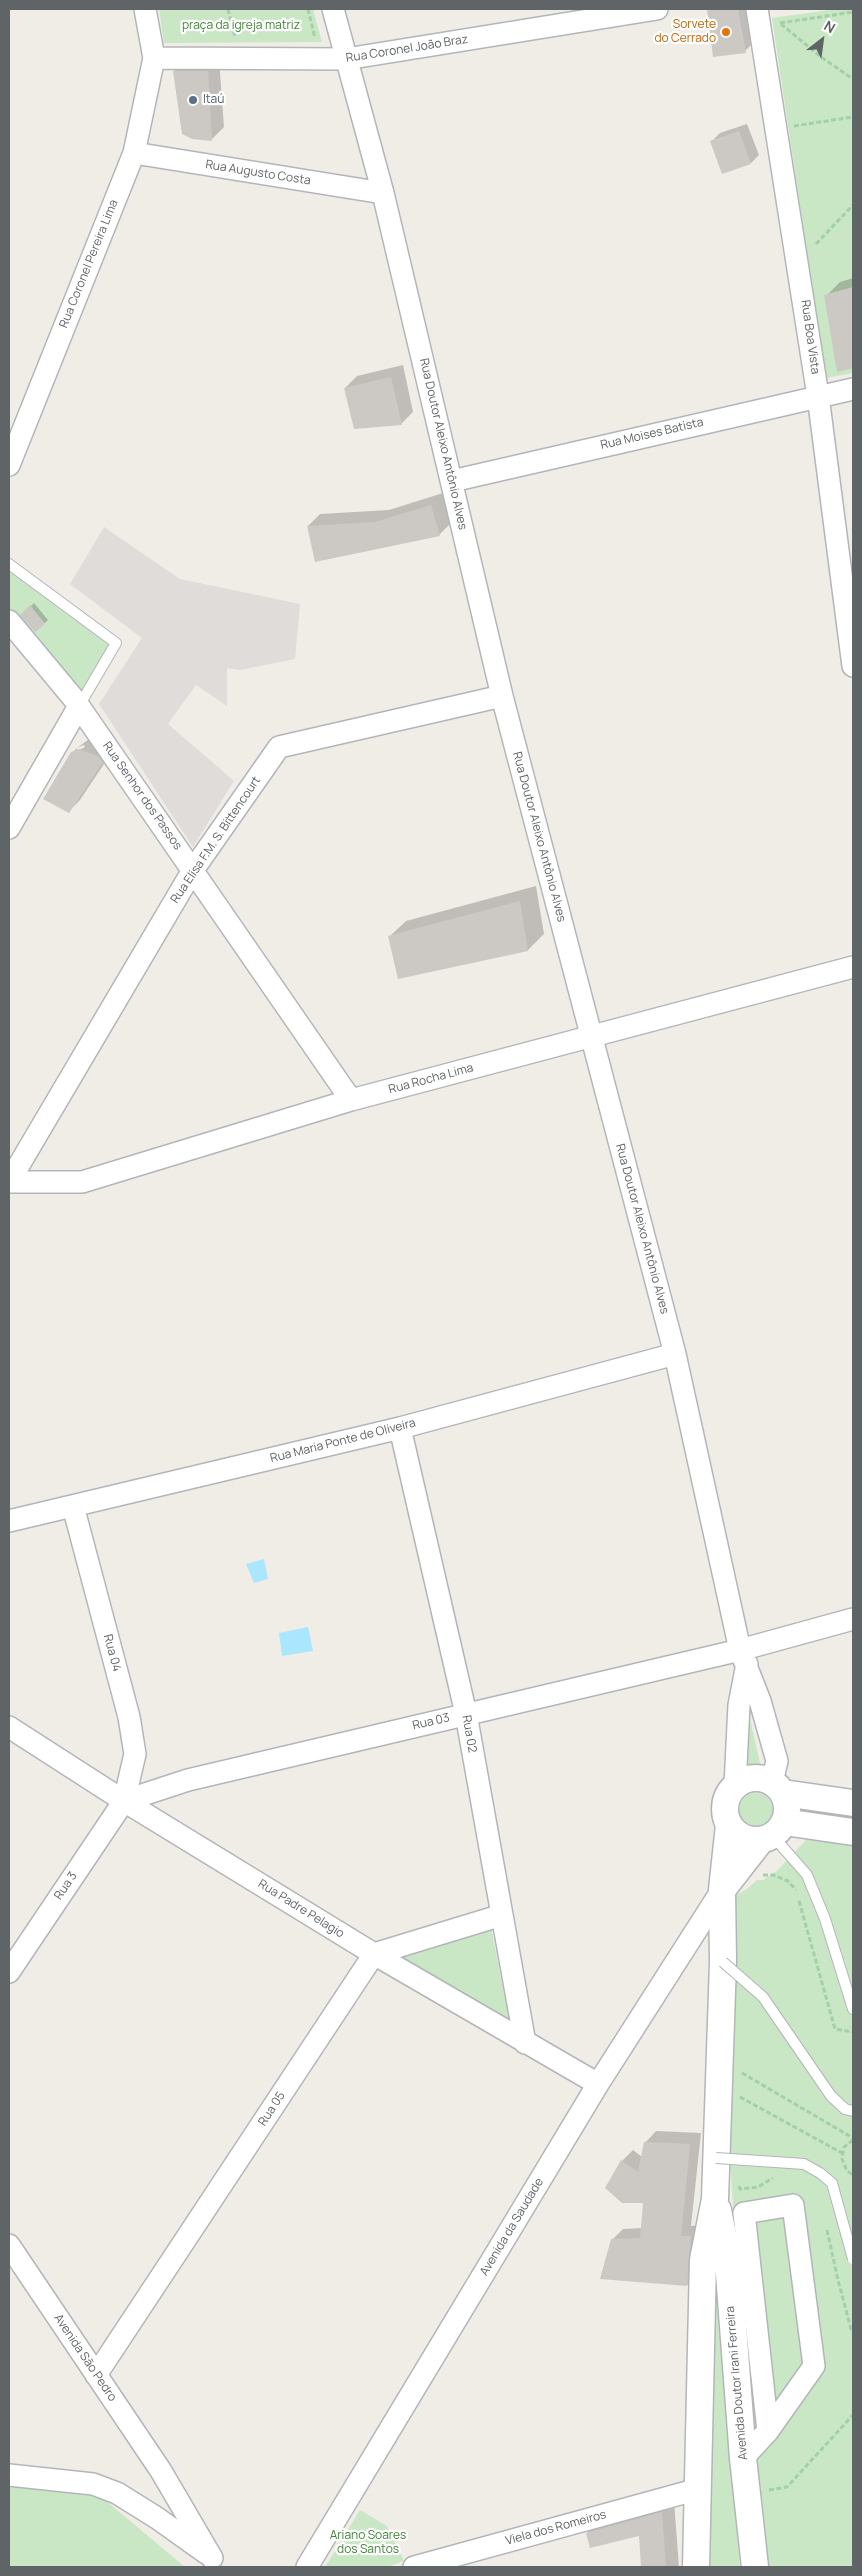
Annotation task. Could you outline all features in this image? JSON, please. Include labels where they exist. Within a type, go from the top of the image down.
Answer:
[{"type":"street","points":[[146,9],[154,58]]},
{"type":"street","name":"Rua Doutor Aleixo Antônio Alves","points":[[333,9],[383,193],[502,696],[675,1354],[743,1657],[760,1701],[776,1761],[777,1788]]},
{"type":"street","name":"Rua Coronel João Braz","points":[[154,58],[346,59],[657,9]]},
{"type":"street","name":"Rua Boa Vista","points":[[765,12],[853,666]]},
{"type":"street","name":"Rua Coronel Pereira Lima","points":[[9,465],[134,153],[154,58]]},
{"type":"street","name":"Rua Augusto Costa","points":[[134,153],[383,193]]},
{"type":"street","name":"Rua Moises Batista","points":[[452,481],[853,388]]},
{"type":"street","name":"Rua Senhor dos Passos","points":[[9,621],[79,706],[351,1100]]},
{"type":"street","name":"Rua Elisa F.M. S. Bittencourt","points":[[9,1182],[193,870],[279,747],[502,696]]},
{"type":"street","points":[[9,828],[79,706]]},
{"type":"street","name":"Rua Rocha Lima","points":[[9,1182],[82,1182],[351,1100],[853,967]]},
{"type":"street","name":"Rua Maria Ponte de Oliveira","points":[[9,1521],[400,1428],[675,1354]]},
{"type":"street","name":"Rua 02","points":[[400,1428],[466,1714],[525,2043]]},
{"type":"street","name":"Rua 04","points":[[73,1506],[130,1717],[135,1754],[124,1801]]},
{"type":"street","name":"Rua 03","points":[[124,1801],[188,1780],[466,1714],[743,1657],[853,1619]]},
{"type":"street","name":"Rua Doutor Aleixo Antônio Alves","points":[[735,1786],[743,1657]]},
{"type":"street","name":"Rua Padre Pelagio","points":[[9,1727],[124,1801],[374,1954],[598,2084]]},
{"type":"street","points":[[853,1803],[777,1788],[757,1778],[741,1782],[735,1786],[726,1800],[726,1817],[729,1825],[743,1838],[773,1833],[853,1832]]},
{"type":"street","points":[[722,1890],[773,1833],[787,1812],[777,1788]]},
{"type":"street","name":"Rua 3","points":[[9,1972],[124,1801]]},
{"type":"street","name":"Avenida Doutor Irani Ferreira","points":[[696,2567],[702,2260],[715,2200],[722,1962],[722,1890],[729,1825]]},
{"type":"street","name":"Avenida da Saudade","points":[[307,2567],[598,2084],[722,1890]]},
{"type":"street","points":[[374,1954],[502,1915]]},
{"type":"street","name":"Rua 05","points":[[96,2375],[374,1954]]},
{"type":"street","name":"Avenida Doutor Irani Ferreira","points":[[715,2200],[728,2260],[743,2458],[755,2567]]},
{"type":"street","points":[[743,2458],[768,2431],[814,2366],[793,2205],[744,2213],[768,2431]]},
{"type":"street","name":"Avenida São Pedro","points":[[9,2245],[161,2471],[218,2562]]},
{"type":"street","points":[[157,2518],[161,2471]]},
{"type":"street","name":"Avenida São Pedro","points":[[9,2475],[92,2484],[118,2493],[157,2518],[218,2562]]},
{"type":"street","name":"Viela dos Romeiros","points":[[414,2567],[698,2489]]},
{"type":"lane","points":[[9,564],[116,643],[79,706]]},
{"type":"lane","points":[[773,1833],[807,1875],[825,1919],[853,2009]]},
{"type":"lane","points":[[722,1962],[763,1997],[831,2096],[845,2109],[853,2111]]},
{"type":"lane","points":[[716,2158],[804,2164],[820,2173],[832,2183],[853,2259]]},
{"type":"path","points":[[228,9],[235,38]]},
{"type":"path","points":[[307,38],[316,38],[308,9]]},
{"type":"path","points":[[765,12],[821,57],[853,79]]},
{"type":"path","points":[[780,23],[853,12]]},
{"type":"path","points":[[225,38],[244,38]]},
{"type":"path","points":[[794,126],[853,117]]},
{"type":"path","points":[[811,250],[853,205]]},
{"type":"path","points":[[718,2093],[733,2092],[842,2153]]},
{"type":"path","points":[[853,2140],[844,2147],[842,2153],[844,2165],[853,2175]]},
{"type":"path","points":[[763,2490],[787,2487],[853,2415]]},
{"type":"shaded area","points":[[104,527],[180,579],[300,604],[295,659],[240,670],[227,668],[227,706],[196,685],[168,724],[234,781],[193,847],[99,704],[142,638],[70,584]]},
{"type":"green space","name":"praça da igreja matriz","points":[[159,9],[313,9],[322,42],[164,43]]},
{"type":"green space","points":[[837,9],[853,9],[853,373],[826,378],[772,18]]},
{"type":"green space","points":[[9,567],[112,644],[79,701],[9,617]]},
{"type":"green space","points":[[746,1701],[762,1772],[742,1773]]},
{"type":"green space","points":[[756,1793],[763,1794],[768,1798],[772,1803],[772,1817],[768,1822],[763,1826],[756,1827],[749,1826],[744,1822],[740,1817],[739,1810],[740,1803],[744,1798],[749,1794]]},
{"type":"green space","points":[[808,1838],[853,1845],[853,2567],[764,2567],[747,2404],[727,2118],[732,1898],[757,1880],[763,1880],[778,1870]]},
{"type":"green space","points":[[491,1927],[510,2025],[402,1958]]},
{"type":"green space","points":[[713,2281],[717,2282],[740,2567],[706,2567]]},
{"type":"green space","points":[[9,2483],[91,2488],[185,2567],[9,2567]]},
{"type":"green space","name":"Ariano Soares dos Santos","points":[[360,2510],[387,2526],[404,2561],[387,2567],[325,2567]]},
{"type":"water","points":[[264,1559],[268,1579],[254,1583],[246,1564]]},
{"type":"water","points":[[308,1627],[313,1651],[282,1656],[279,1633]]},
{"type":"building","name":"Sorvete do Cerrado","points":[[707,9],[738,9],[746,53],[713,57]]},
{"type":"building","name":"Itaú","points":[[173,71],[208,71],[212,141],[192,139],[182,134]]},
{"type":"building","points":[[739,131],[751,164],[722,174],[710,141]]},
{"type":"building","points":[[853,287],[853,368],[837,372],[824,295]]},
{"type":"building","points":[[391,377],[402,425],[354,429],[344,388]]},
{"type":"building","points":[[431,505],[440,536],[315,562],[307,526],[375,522]]},
{"type":"building","points":[[30,605],[45,624],[35,632],[20,615]]},
{"type":"building","points":[[79,749],[99,757],[103,762],[69,813],[43,799],[71,752]]},
{"type":"building","points":[[520,901],[528,951],[398,979],[388,936]]},
{"type":"building","points":[[644,2142],[690,2144],[681,2236],[691,2236],[687,2286],[600,2279],[611,2239],[640,2238],[643,2203],[622,2203],[605,2188],[621,2160],[638,2172]]},
{"type":"building","points":[[662,2512],[666,2567],[641,2567],[639,2536],[590,2548],[586,2533]]},
{"type":"place","name":"Sorvete do Cerrado","points":[[726,32]]},
{"type":"place","name":"Itaú","points":[[193,100]]}]
